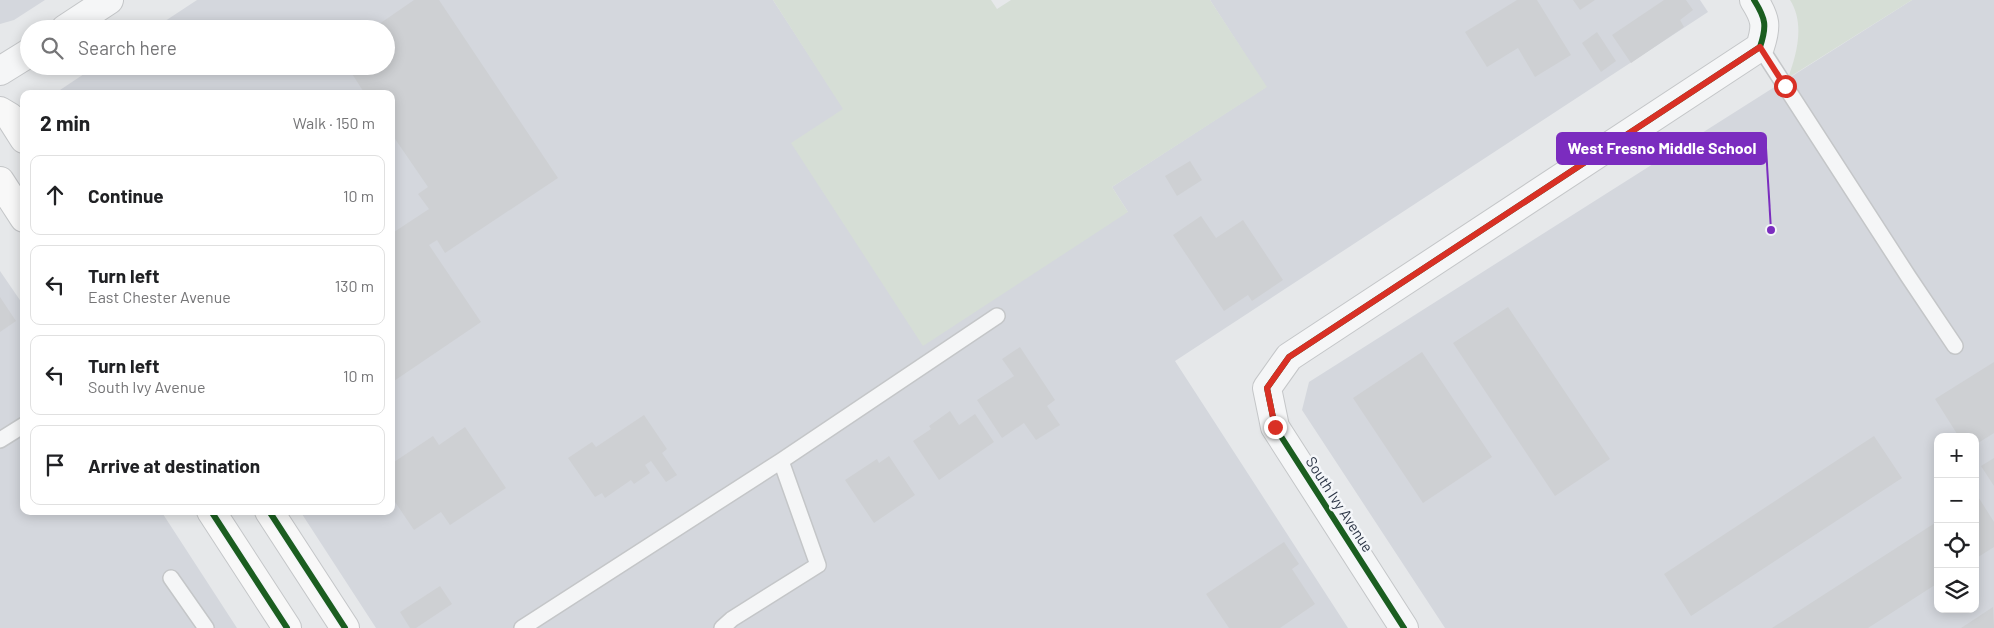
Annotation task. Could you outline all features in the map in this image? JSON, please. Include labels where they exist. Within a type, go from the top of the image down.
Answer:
[{"type":"main road","points":[[0,111],[10,118],[20,133]]},
{"type":"main road","points":[[0,181],[20,212]]},
{"type":"main road","points":[[213,515],[278,625]]},
{"type":"main road","points":[[272,515],[345,628]]},
{"type":"street","points":[[79,20],[109,0]]},
{"type":"street","points":[[1754,0],[1761,11],[1763,38]]},
{"type":"street","name":"South Ivy Avenue","points":[[1404,628],[1275,427],[1267,388],[1289,357],[1763,38]]},
{"type":"street","points":[[0,71],[20,59]]},
{"type":"lane","points":[[1763,38],[1955,346]]},
{"type":"lane","points":[[522,628],[781,460],[997,316]]},
{"type":"lane","points":[[0,440],[20,428]]},
{"type":"lane","points":[[722,628],[818,565],[781,460]]},
{"type":"lane","points":[[171,578],[206,628]]},
{"type":"shaded area","points":[[0,0],[45,0],[14,20],[0,24]]},
{"type":"shaded area","points":[[197,0],[773,0],[844,109],[1128,212],[1112,187],[1266,87],[1210,0],[1700,0],[1708,12],[1175,361],[1348,628],[376,628],[303,515],[395,515],[395,90],[60,90],[82,75],[395,75],[395,20],[167,20]]},
{"type":"shaded area","points":[[773,0],[991,0],[997,9],[1011,0],[1210,0],[1267,87],[1112,187],[1128,212],[923,346],[791,143],[843,109]]},
{"type":"shaded area","points":[[1790,0],[1912,0],[1788,78],[1797,49],[1798,39],[1795,9]]},
{"type":"shaded area","points":[[1912,0],[1994,0],[1994,628],[1445,628],[1302,410],[1309,382]]},
{"type":"shaded area","points":[[0,271],[20,300],[20,515],[164,515],[237,628],[0,628]]},
{"type":"building","points":[[414,0],[439,0],[558,178],[445,253],[437,240],[429,245],[481,322],[395,380],[395,231],[429,209],[418,194],[428,187],[395,139],[395,90],[362,90],[353,75],[395,75],[395,20],[385,20]]},
{"type":"building","points":[[1517,0],[1537,0],[1571,55],[1535,77],[1518,48],[1487,67],[1465,32]]},
{"type":"building","points":[[1573,0],[1595,0],[1580,10]]},
{"type":"building","points":[[1664,0],[1686,0],[1693,10],[1680,20],[1684,27],[1631,63],[1612,35]]},
{"type":"building","points":[[1597,32],[1616,61],[1601,72],[1582,43]]},
{"type":"building","points":[[1190,161],[1202,180],[1177,196],[1165,176]]},
{"type":"building","points":[[1201,216],[1216,238],[1243,220],[1283,280],[1252,301],[1248,295],[1224,311],[1173,235]]},
{"type":"building","points":[[0,297],[16,321],[0,332]]},
{"type":"building","points":[[1508,307],[1610,459],[1555,496],[1453,343]]},
{"type":"building","points":[[1020,347],[1055,400],[1047,406],[1060,425],[1036,440],[1024,423],[1002,438],[977,400],[1014,376],[1002,359]]},
{"type":"building","points":[[1422,352],[1492,457],[1423,503],[1353,398]]},
{"type":"building","points":[[1994,362],[1994,433],[1979,442],[1979,433],[1956,433],[1935,399]]},
{"type":"building","points":[[950,411],[959,425],[975,414],[994,442],[939,480],[913,441],[931,429],[929,426]]},
{"type":"building","points":[[644,415],[667,449],[662,453],[677,475],[666,482],[651,461],[645,465],[650,473],[634,484],[631,480],[605,498],[602,493],[595,497],[568,458],[592,442],[596,447]]},
{"type":"building","points":[[465,427],[506,488],[450,525],[441,512],[414,530],[395,502],[395,461],[433,436],[439,445]]},
{"type":"building","points":[[1874,436],[1902,478],[1691,616],[1664,574]]},
{"type":"building","points":[[889,456],[915,495],[874,523],[845,480],[877,459],[879,463]]},
{"type":"building","points":[[1994,458],[1994,486],[1981,466]]},
{"type":"building","points":[[1979,498],[1994,522],[1994,547],[1979,556]]},
{"type":"building","points":[[1934,524],[1934,586],[1868,628],[1772,628]]},
{"type":"building","points":[[1284,542],[1299,564],[1292,569],[1315,604],[1280,628],[1229,628],[1206,594]]},
{"type":"building","points":[[440,586],[452,604],[416,628],[410,628],[400,612]]},
{"type":"building","points":[[1993,607],[1994,628],[1961,628]]},
{"type":"cycle path","points":[[1404,628],[1275,427],[1267,388],[1289,357],[1760,47],[1764,33],[1764,23],[1761,12],[1754,0]]},
{"type":"cycle path","points":[[214,515],[287,628]]},
{"type":"cycle path","points":[[272,515],[345,628]]},
{"type":"place","name":"West Fresno Middle School","points":[[1771,230]]},
{"type":"route","points":[[1275,427],[1267,388],[1289,357],[1760,47],[1785,86]]}]
